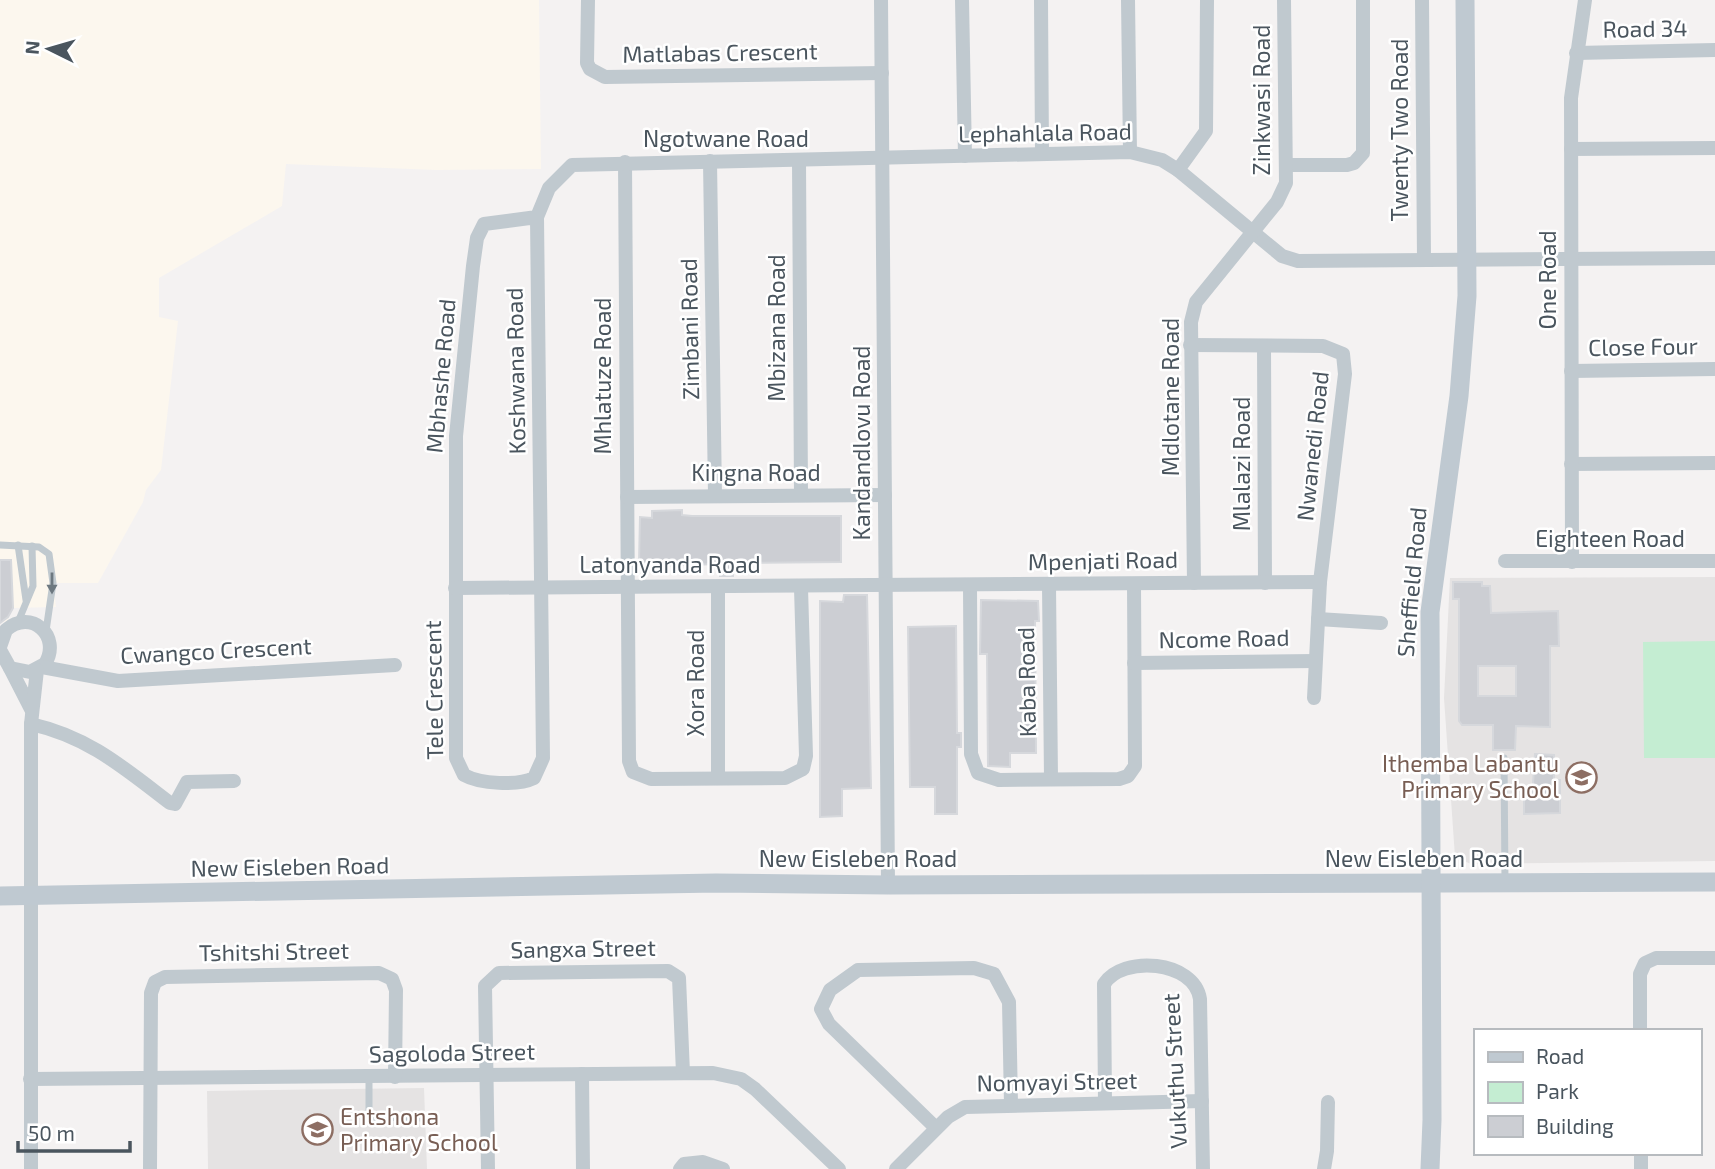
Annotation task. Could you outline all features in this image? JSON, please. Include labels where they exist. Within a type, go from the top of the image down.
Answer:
[{"type":"main road","name":"Sheffield Road","points":[[1430,1169],[1430,612],[1459,396],[1468,296],[1465,0]]},
{"type":"main road","name":"New Eisleben Road","points":[[0,897],[716,883],[1431,885],[1715,881]]},
{"type":"street","name":"Matlabas Crescent","points":[[588,0],[587,63],[596,74],[605,77],[882,73]]},
{"type":"street","name":"Kandandlovu Road","points":[[881,0],[888,885]]},
{"type":"street","points":[[962,0],[965,156]]},
{"type":"street","points":[[1041,0],[1042,153]]},
{"type":"street","points":[[1128,0],[1130,152]]},
{"type":"street","points":[[1178,170],[1206,131],[1207,0]]},
{"type":"street","name":"Zinkwasi Road","points":[[1254,232],[1282,193],[1287,165],[1284,0]]},
{"type":"street","points":[[1287,165],[1347,165],[1354,163],[1363,153],[1363,0]]},
{"type":"street","name":"Twenty Two Road","points":[[1422,0],[1424,260]]},
{"type":"street","name":"One Road","points":[[1572,562],[1571,91],[1585,0]]},
{"type":"street","name":"Road 34","points":[[1576,53],[1715,50]]},
{"type":"street","points":[[1571,149],[1715,148]]},
{"type":"street","name":"Lephahlala Road","points":[[882,159],[1130,152],[1162,160],[1178,170],[1282,256],[1298,261],[1715,258]]},
{"type":"street","name":"Ngotwane Road","points":[[572,165],[882,159]]},
{"type":"street","name":"Zimbani Road","points":[[710,161],[715,495]]},
{"type":"street","name":"Mbizana Road","points":[[799,161],[801,494]]},
{"type":"street","name":"Mhlatuze Road","points":[[625,163],[630,766],[645,778],[718,777]]},
{"type":"street","name":"Koshwana Road","points":[[541,588],[537,217],[549,188],[559,175],[572,165]]},
{"type":"street","name":"Mbhashe Road","points":[[455,588],[456,436],[477,238],[484,224],[489,222],[537,217]]},
{"type":"street","name":"Mdlotane Road","points":[[1194,583],[1190,345],[1196,302],[1254,232]]},
{"type":"street","name":"Nwanedi Road","points":[[1190,345],[1323,346],[1338,350],[1345,361],[1321,582],[1314,698]]},
{"type":"street","name":"Mlalazi Road","points":[[1264,346],[1265,583]]},
{"type":"street","name":"Close Four","points":[[1571,370],[1715,369]]},
{"type":"street","points":[[1571,464],[1715,463]]},
{"type":"street","name":"Kingna Road","points":[[627,497],[885,495]]},
{"type":"street","name":"Eighteen Road","points":[[1505,561],[1715,561]]},
{"type":"street","name":"Mpenjati Road","points":[[885,587],[1321,582]]},
{"type":"street","points":[[970,586],[972,764],[978,773],[987,778],[1119,779],[1131,773],[1135,758],[1134,584]]},
{"type":"street","name":"Kaba Road","points":[[1049,585],[1051,779]]},
{"type":"street","name":"Latonyanda Road","points":[[455,588],[885,587]]},
{"type":"street","name":"Tele Crescent","points":[[455,588],[456,758],[459,771],[468,778],[480,780],[525,782],[534,778],[543,758],[541,588]]},
{"type":"street","name":"Xora Road","points":[[718,588],[718,777]]},
{"type":"street","points":[[718,777],[785,778],[803,769],[806,756],[801,588]]},
{"type":"street","points":[[1318,619],[1381,623]]},
{"type":"street","points":[[31,1169],[31,717],[39,669],[51,652],[46,632],[31,622],[8,628],[2,655],[31,717],[98,748],[170,803],[175,804],[179,800],[187,782],[234,781]]},
{"type":"street","points":[[2,655],[23,673],[39,669]]},
{"type":"street","name":"Ncome Road","points":[[1134,663],[1315,661]]},
{"type":"street","name":"Cwangco Crescent","points":[[39,669],[118,681],[395,665]]},
{"type":"street","points":[[1640,1029],[1640,974],[1644,963],[1656,958],[1715,958]]},
{"type":"street","name":"Vukuthu Street","points":[[1105,1103],[1104,984],[1115,971],[1130,967],[1175,969],[1184,973],[1198,988],[1203,1169]]},
{"type":"street","points":[[936,1128],[829,1024],[821,1009],[830,990],[858,970],[974,968],[993,974],[1009,1002],[1011,1104]]},
{"type":"street","name":"Sangxa Street","points":[[486,1075],[485,986],[490,978],[499,973],[668,971],[679,978],[682,1073]]},
{"type":"street","name":"Tshitshi Street","points":[[150,1169],[150,993],[155,982],[165,977],[379,973],[392,979],[396,990],[395,1077]]},
{"type":"street","name":"Sagoloda Street","points":[[30,1079],[713,1073],[741,1079],[839,1169]]},
{"type":"street","points":[[582,1074],[583,1169]]},
{"type":"street","points":[[486,1075],[488,1169]]},
{"type":"street","name":"Nomyayi Street","points":[[896,1169],[936,1128],[965,1107],[1202,1101]]},
{"type":"street","points":[[1324,1169],[1328,1102]]},
{"type":"street","points":[[680,1169],[684,1164],[703,1162],[723,1169]]},
{"type":"lane","points":[[0,545],[32,546],[47,550],[51,559],[53,583],[46,632]]},
{"type":"lane","points":[[18,545],[27,602]]},
{"type":"lane","points":[[8,628],[27,602],[33,586],[32,546]]},
{"type":"lane","points":[[1504,758],[1505,883]]},
{"type":"lane","points":[[369,1077],[369,1117],[422,1118]]},
{"type":"shaded area","points":[[0,0],[539,0],[541,169],[436,170],[286,164],[282,206],[159,278],[159,317],[178,321],[161,470],[146,490],[143,502],[98,583],[53,583],[56,607],[13,608],[7,621],[0,623]]},
{"type":"shaded area","name":"Ithemba Labantu Primary School","points":[[1715,577],[1715,861],[1471,864],[1455,857],[1444,698],[1450,578]]},
{"type":"shaded area","name":"Entshona Primary School","points":[[424,1088],[427,1169],[208,1169],[207,1091]]},
{"type":"green space","points":[[1715,641],[1715,758],[1644,758],[1643,642]]},
{"type":"building","points":[[682,510],[682,515],[692,516],[841,516],[841,562],[733,563],[733,576],[720,576],[720,564],[652,566],[639,563],[640,517],[652,518],[652,511]]},
{"type":"building","points":[[0,560],[11,560],[13,608],[8,617],[0,623]]},
{"type":"building","points":[[1453,582],[1482,582],[1482,586],[1490,586],[1491,613],[1558,611],[1559,646],[1550,646],[1550,727],[1516,726],[1515,750],[1493,750],[1493,725],[1462,725],[1459,721],[1459,599],[1453,599]],"holes":[[[1478,666],[1516,666],[1516,696],[1478,696]]]},
{"type":"building","points":[[844,595],[867,595],[871,788],[842,789],[842,816],[820,817],[820,601],[843,602]]},
{"type":"building","points":[[981,600],[1038,601],[1039,621],[1035,621],[1036,753],[1010,753],[1010,767],[988,766],[987,654],[980,654]]},
{"type":"building","points":[[956,626],[957,733],[961,733],[961,747],[957,747],[957,814],[935,814],[935,787],[910,787],[908,627]]},
{"type":"building","points":[[1535,754],[1554,755],[1554,780],[1560,780],[1560,813],[1524,814],[1524,798],[1532,798]]},
{"type":"place","name":"Ithemba Labantu Primary School","points":[[1582,777]]},
{"type":"place","name":"Entshona Primary School","points":[[317,1130]]}]
